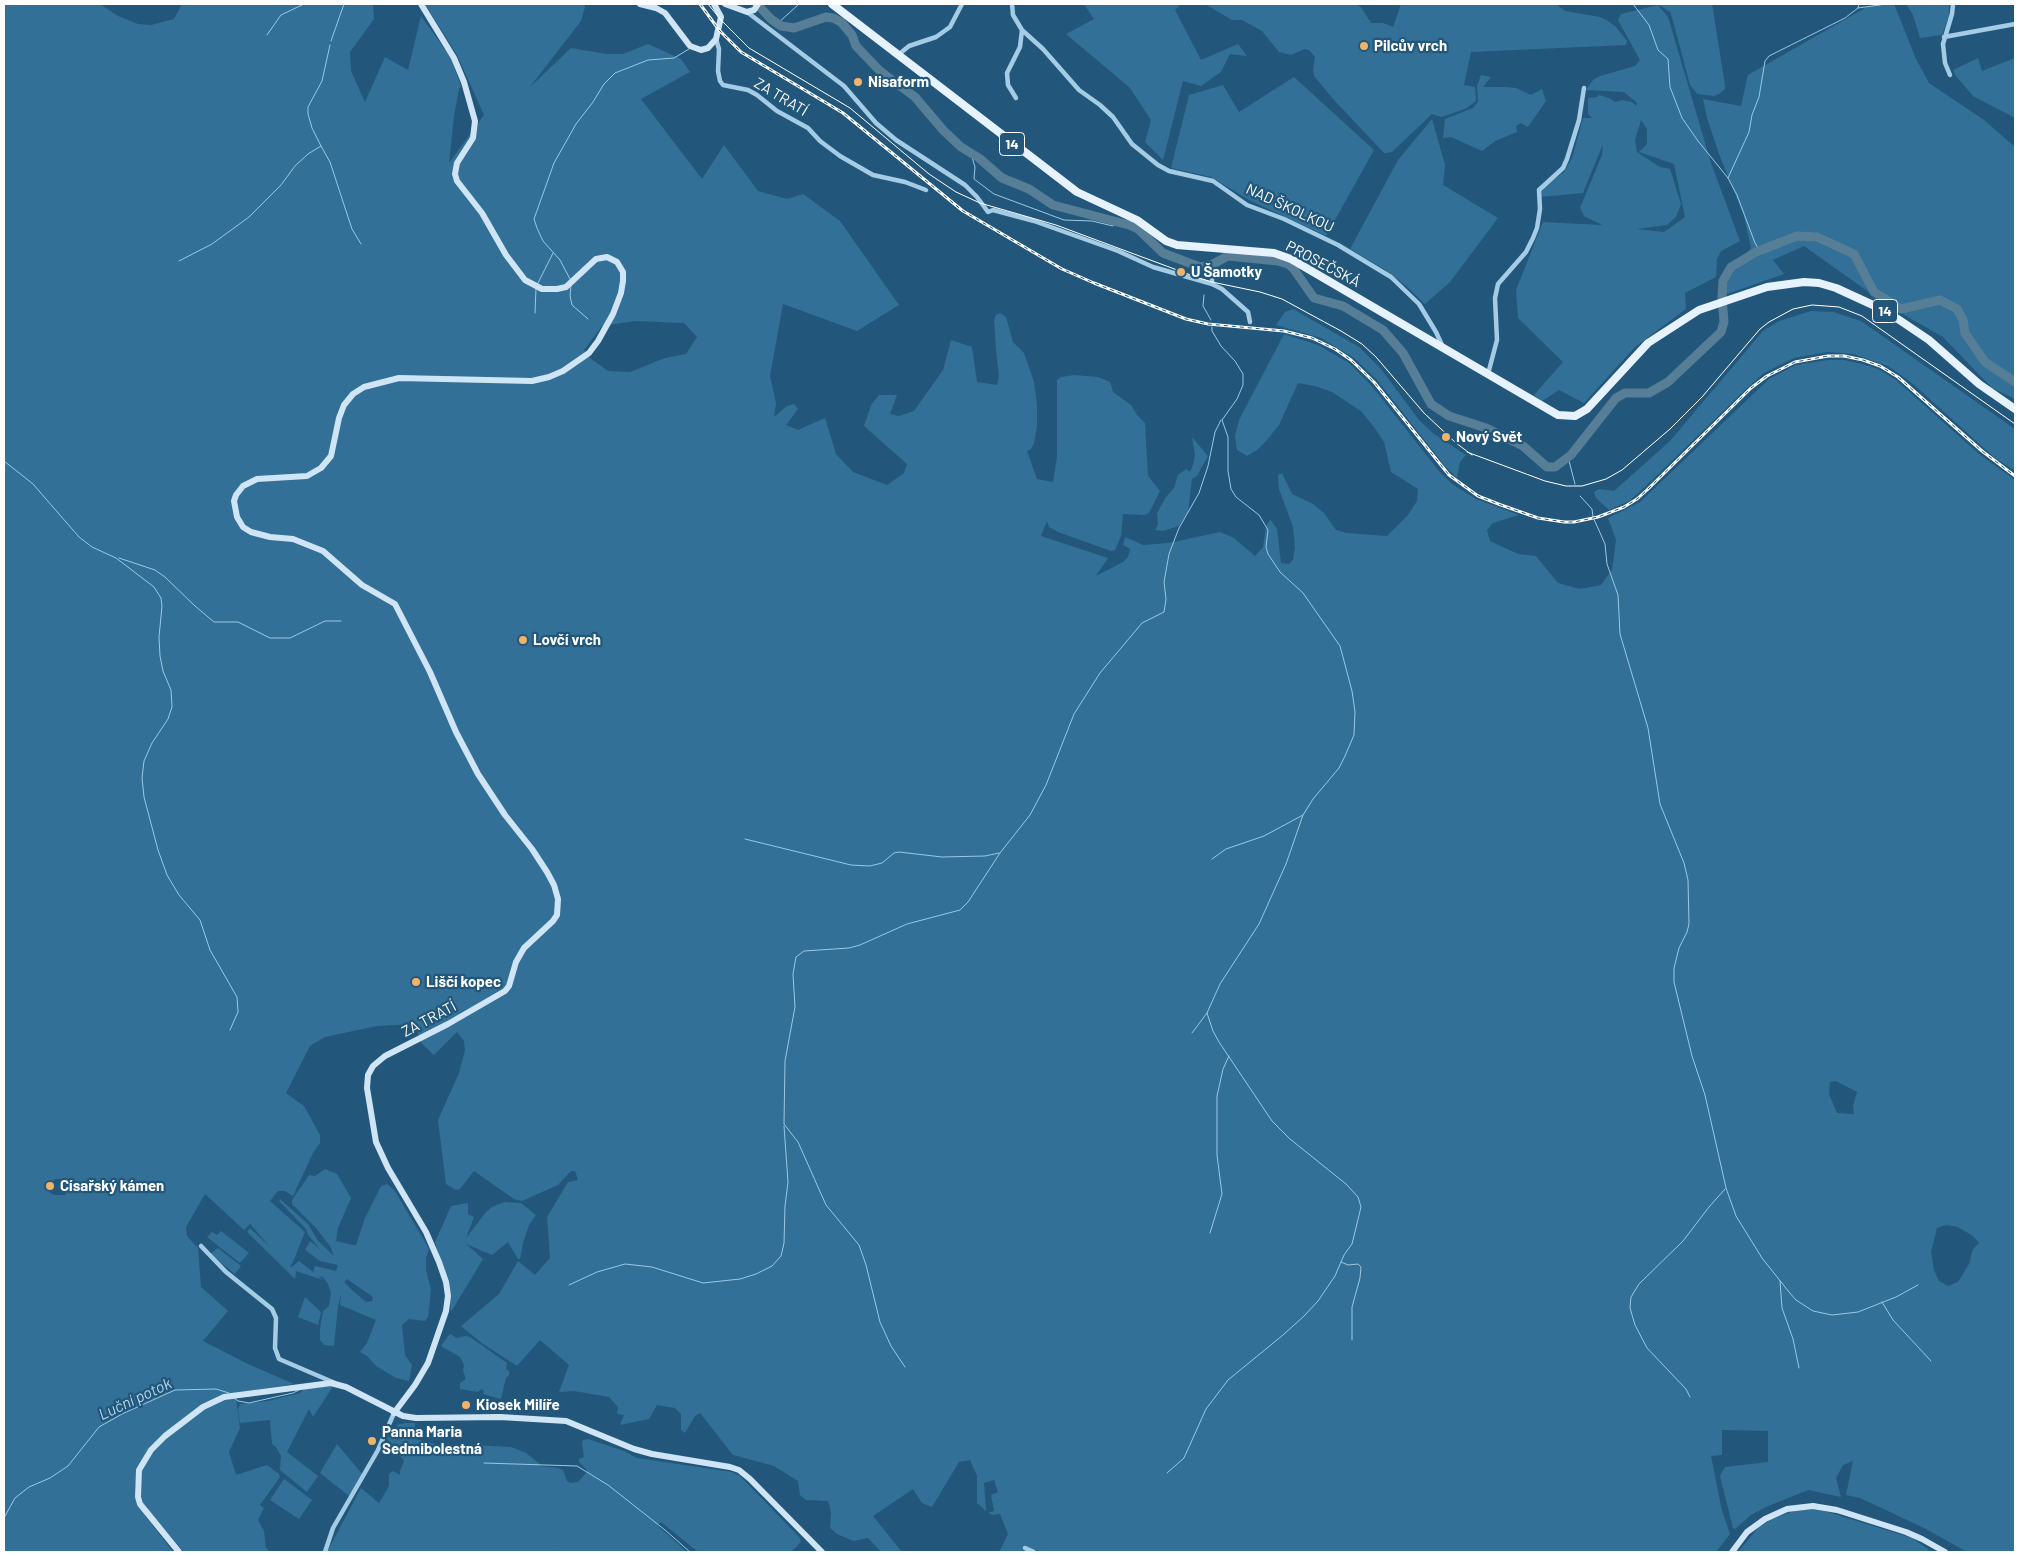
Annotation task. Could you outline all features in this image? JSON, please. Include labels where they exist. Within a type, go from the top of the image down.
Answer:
[{"type":"main road","name":"PROSEČSKÁ","points":[[832,4],[1069,188],[1137,220],[1166,241],[1187,247],[1281,255],[1558,415],[1575,416],[1587,409],[1648,343],[1688,316],[1729,299],[1767,287],[1791,283],[1819,283],[1843,290],[1886,312],[1930,340],[1985,389],[2015,409]]},
{"type":"street","name":"ZA TRATÍ","points":[[394,1413],[425,1368],[435,1345],[448,1302],[446,1282],[434,1249],[384,1160],[373,1129],[367,1080],[373,1066],[385,1056],[498,996],[509,986],[516,962],[524,948],[557,915],[558,899],[556,888],[532,849],[505,815],[478,774],[456,732],[430,672],[400,612],[392,601],[362,585],[323,551],[302,541],[270,537],[247,530],[236,517],[234,507],[236,495],[249,482],[271,477],[307,476],[325,465],[332,456],[341,411],[348,400],[359,390],[399,378],[532,381],[549,378],[563,371],[589,353],[605,332],[621,293],[623,272],[617,262],[607,257],[596,259],[566,287],[542,289],[525,280],[506,256],[482,213],[457,181],[455,174],[457,163],[473,138],[475,121],[464,82],[454,58],[421,4]]},
{"type":"street","points":[[640,4],[656,8],[665,13],[684,40],[695,49],[701,50],[708,48],[716,39],[720,17],[714,4]]},
{"type":"street","points":[[725,4],[753,8],[844,86],[876,123],[896,140],[965,186],[977,197],[988,212],[993,210],[1034,221],[1118,251],[1153,267],[1212,284],[1222,289],[1248,312],[1250,322]]},
{"type":"street","points":[[898,55],[909,46],[936,37],[950,27],[962,4]]},
{"type":"street","name":"NAD ŠKOLKOU","points":[[1012,4],[1013,15],[1022,30],[1080,90],[1113,117],[1132,144],[1158,165],[1169,171],[1213,182],[1247,205],[1284,219],[1338,245],[1391,277],[1419,304],[1436,332],[1443,349]]},
{"type":"street","points":[[1950,75],[1943,51],[1944,37],[1952,14],[1953,4]]},
{"type":"street","points":[[1944,37],[2015,24]]},
{"type":"street","points":[[1016,98],[1008,85],[1007,73],[1020,47],[1022,30]]},
{"type":"street","name":"ZA TRATÍ","points":[[716,39],[719,49],[719,76],[723,85],[748,90],[757,94],[777,111],[808,128],[820,141],[840,156],[873,175],[905,182],[926,190]]},
{"type":"street","points":[[1488,374],[1497,340],[1495,298],[1498,284],[1526,252],[1538,228],[1540,209],[1538,190],[1563,168],[1568,159],[1579,120],[1584,88]]},
{"type":"street","points":[[1212,269],[1212,284]]},
{"type":"street","points":[[201,1246],[226,1272],[272,1309],[276,1318],[275,1348],[279,1359],[336,1383],[394,1413],[416,1418],[500,1417],[566,1421],[634,1449],[739,1470],[822,1552]]},
{"type":"street","points":[[179,1552],[143,1508],[138,1497],[139,1470],[151,1450],[165,1436],[203,1407],[224,1397],[336,1383]]},
{"type":"street","points":[[325,1552],[333,1528],[378,1450],[394,1413]]},
{"type":"street","points":[[1732,1552],[1747,1532],[1765,1519],[1787,1510],[1813,1506],[1840,1511],[1906,1532],[1945,1552]]},
{"type":"street","points":[[1025,1548],[1034,1552]]},
{"type":"shaded area","points":[[4,4],[100,4],[118,16],[138,24],[151,25],[174,19],[182,4],[373,4],[374,19],[350,52],[351,71],[365,102],[385,57],[408,70],[421,16],[451,58],[461,86],[454,116],[449,163],[484,115],[457,55],[425,4],[584,4],[585,7],[581,21],[530,87],[571,48],[606,54],[623,54],[648,44],[681,59],[690,72],[641,99],[702,179],[724,145],[758,191],[787,199],[803,194],[840,221],[899,305],[857,331],[783,304],[770,376],[776,403],[774,417],[787,406],[794,404],[798,409],[786,425],[798,430],[825,418],[836,454],[853,472],[887,485],[904,473],[907,464],[864,426],[871,405],[879,395],[897,395],[890,414],[899,416],[914,411],[943,370],[951,340],[972,347],[977,382],[997,385],[999,376],[994,320],[996,315],[1000,313],[1006,317],[1013,342],[1024,353],[1034,382],[1037,426],[1034,443],[1031,449],[1027,451],[1037,479],[1053,482],[1057,457],[1057,380],[1061,377],[1074,375],[1098,377],[1110,382],[1113,392],[1131,405],[1145,423],[1148,476],[1160,491],[1149,513],[1144,515],[1123,514],[1121,536],[1115,550],[1111,551],[1058,532],[1049,527],[1047,521],[1041,536],[1108,558],[1096,576],[1123,562],[1128,557],[1130,549],[1123,545],[1125,537],[1143,545],[1169,543],[1220,532],[1234,538],[1255,556],[1263,547],[1266,527],[1270,519],[1277,529],[1281,563],[1289,564],[1293,560],[1295,548],[1293,527],[1279,489],[1278,475],[1282,473],[1292,494],[1313,504],[1324,513],[1336,530],[1347,533],[1387,536],[1408,515],[1417,501],[1418,489],[1391,472],[1384,442],[1361,411],[1332,392],[1298,383],[1279,425],[1266,441],[1247,456],[1237,450],[1235,436],[1239,420],[1284,334],[1318,345],[1349,363],[1371,385],[1439,471],[1452,484],[1476,499],[1519,515],[1493,523],[1487,530],[1490,541],[1518,554],[1536,556],[1558,583],[1580,589],[1601,585],[1612,570],[1616,540],[1608,518],[1640,502],[1769,379],[1796,365],[1828,360],[1844,360],[1878,369],[1896,380],[1979,454],[2015,480],[2015,1552],[1967,1552],[1924,1528],[1860,1498],[1846,1495],[1853,1461],[1843,1465],[1836,1478],[1841,1497],[1808,1490],[1751,1515],[1735,1529],[1733,1528],[1720,1476],[1725,1467],[1768,1462],[1768,1431],[1722,1430],[1722,1455],[1711,1456],[1722,1511],[1730,1534],[1716,1552],[1041,1552],[1033,1549],[1030,1552],[999,1552],[1008,1534],[1000,1514],[993,1515],[988,1513],[994,1511],[991,1495],[998,1492],[994,1480],[984,1483],[986,1511],[977,1503],[977,1476],[970,1460],[959,1462],[932,1507],[922,1503],[913,1489],[873,1516],[902,1552],[881,1552],[868,1538],[853,1541],[837,1534],[830,1528],[831,1512],[828,1501],[806,1500],[800,1495],[798,1481],[774,1466],[733,1455],[700,1413],[695,1416],[685,1433],[681,1430],[681,1414],[675,1408],[657,1405],[649,1419],[620,1425],[624,1415],[617,1414],[618,1407],[609,1397],[574,1391],[559,1392],[569,1365],[540,1340],[517,1366],[483,1344],[461,1326],[499,1294],[518,1261],[535,1275],[550,1258],[547,1217],[568,1182],[578,1180],[575,1171],[571,1171],[558,1185],[522,1201],[514,1199],[474,1171],[460,1189],[456,1190],[446,1184],[438,1120],[459,1073],[465,1050],[464,1041],[457,1032],[434,1055],[422,1044],[415,1024],[377,1026],[325,1037],[310,1046],[286,1093],[304,1106],[320,1135],[320,1143],[313,1153],[293,1196],[285,1191],[278,1191],[270,1201],[305,1232],[290,1266],[292,1267],[299,1261],[313,1272],[315,1266],[336,1271],[338,1265],[320,1261],[305,1250],[310,1241],[321,1250],[308,1235],[306,1229],[279,1201],[280,1199],[308,1224],[318,1241],[334,1256],[330,1246],[316,1228],[292,1204],[292,1200],[309,1175],[315,1176],[325,1169],[337,1174],[351,1198],[338,1228],[336,1241],[353,1245],[356,1245],[365,1218],[381,1186],[387,1184],[395,1191],[429,1249],[426,1258],[426,1270],[431,1290],[428,1317],[425,1321],[409,1319],[402,1325],[405,1355],[412,1365],[409,1381],[396,1378],[376,1366],[367,1356],[360,1352],[367,1343],[376,1320],[340,1305],[341,1294],[334,1346],[324,1345],[320,1340],[320,1329],[323,1311],[329,1306],[331,1293],[323,1277],[318,1276],[323,1280],[296,1271],[295,1279],[247,1232],[250,1228],[270,1247],[251,1223],[244,1230],[205,1194],[186,1227],[187,1236],[198,1248],[201,1287],[228,1311],[203,1341],[248,1364],[294,1384],[221,1395],[202,1404],[164,1433],[146,1452],[137,1472],[135,1489],[138,1506],[173,1552],[4,1552]],"holes":[[[635,321],[684,323],[697,337],[686,354],[665,358],[630,372],[608,371],[590,358],[584,350],[602,326]],[[1836,1081],[1857,1092],[1853,1106],[1854,1114],[1837,1113],[1829,1094],[1830,1082]],[[55,1179],[66,1179],[69,1181],[70,1188],[65,1195],[54,1195],[49,1192],[49,1185]],[[1946,1225],[1958,1227],[1973,1236],[1979,1243],[1973,1249],[1969,1264],[1958,1282],[1948,1286],[1939,1281],[1934,1270],[1931,1252],[1937,1228]],[[347,1279],[373,1297],[372,1301],[366,1302],[344,1282]]]},
{"type":"shaded area","points":[[1084,4],[1181,4],[1175,10],[1201,60],[1238,44],[1247,56],[1230,54],[1221,72],[1201,86],[1183,81],[1163,160],[1145,142],[1151,120],[1130,88],[1066,34],[1094,19]]},
{"type":"shaded area","points":[[1205,4],[1355,4],[1361,7],[1371,23],[1383,23],[1393,27],[1401,4],[1556,4],[1565,11],[1600,17],[1608,21],[1616,27],[1627,41],[1626,45],[1471,52],[1464,85],[1475,87],[1476,101],[1467,108],[1448,115],[1441,117],[1432,114],[1392,152],[1384,153],[1314,76],[1315,57],[1309,50],[1305,49],[1291,55],[1279,52],[1262,31],[1242,20],[1232,20]]},
{"type":"shaded area","points":[[1658,4],[1712,4],[1725,85],[1725,89],[1719,94],[1714,96],[1697,94],[1690,85],[1672,17],[1670,12]]},
{"type":"shaded area","points":[[1877,4],[1894,4],[1916,59],[1929,83],[1984,120],[2015,147],[2015,399],[1992,388],[1943,337],[1887,305],[1804,246],[1773,260],[1784,274],[1724,295],[1730,274],[1751,248],[1744,216],[1719,154],[1703,99],[1741,106],[1748,75],[1867,7]]},
{"type":"shaded area","points":[[1906,4],[1949,4],[1949,16],[1942,35],[1920,38],[1913,15]]},
{"type":"shaded area","points":[[1658,5],[1668,17],[1711,163],[1740,241],[1721,251],[1717,259],[1716,277],[1685,293],[1686,309],[1635,347],[1584,403],[1559,390],[1542,401],[1534,395],[1563,362],[1518,318],[1516,290],[1543,222],[1602,225],[1584,216],[1580,208],[1602,155],[1603,144],[1583,193],[1540,197],[1541,189],[1564,172],[1572,158],[1583,118],[1592,118],[1588,114],[1588,98],[1599,95],[1615,102],[1622,100],[1632,102],[1636,106],[1637,103],[1624,92],[1586,90],[1593,80],[1600,76],[1635,66],[1640,60],[1618,20],[1621,14]],"holes":[[[1641,120],[1647,129],[1647,144],[1639,152],[1674,164],[1685,217],[1664,232],[1637,229],[1667,225],[1676,217],[1681,204],[1670,169],[1660,167],[1637,152],[1635,140]]]},
{"type":"shaded area","points":[[1978,58],[1982,71],[2015,58],[2015,118],[1973,96],[1956,76],[1953,70]]},
{"type":"shaded area","points":[[1481,75],[1491,77],[1483,87],[1516,88],[1531,95],[1542,89],[1546,101],[1528,127],[1521,123],[1516,126],[1517,132],[1495,141],[1482,151],[1451,137],[1443,138],[1445,119],[1473,108],[1478,102],[1477,86]]},
{"type":"shaded area","points":[[1294,77],[1374,150],[1326,236],[1249,200],[1211,177],[1171,168],[1189,95],[1223,85],[1239,112]]},
{"type":"shaded area","points":[[1432,119],[1445,165],[1443,185],[1498,218],[1450,282],[1425,304],[1384,269],[1350,249],[1398,160]]},
{"type":"shaded area","points":[[1293,309],[1359,347],[1381,369],[1419,420],[1434,434],[1466,455],[1460,462],[1457,478],[1445,466],[1377,380],[1354,358],[1321,338],[1276,325],[1285,312]]},
{"type":"shaded area","points":[[1811,311],[1833,312],[1861,321],[2015,429],[2015,471],[1995,458],[1912,383],[1888,366],[1853,354],[1828,352],[1794,358],[1764,373],[1629,501],[1609,510],[1596,498],[1594,492],[1599,489],[1614,491],[1670,441],[1763,331],[1779,321]]},
{"type":"shaded area","points":[[1192,437],[1208,456],[1197,476],[1192,479],[1188,512],[1179,526],[1163,531],[1155,530],[1158,524],[1157,513],[1166,497],[1174,488],[1178,475],[1186,469],[1190,472],[1193,465],[1195,455]]},
{"type":"shaded area","points":[[504,1202],[521,1203],[536,1215],[529,1225],[520,1259],[518,1259],[508,1242],[492,1255],[466,1244],[483,1259],[451,1312],[449,1290],[435,1242],[451,1206],[468,1203],[468,1214],[474,1217],[466,1238],[486,1212]]},
{"type":"shaded area","points":[[221,1231],[249,1253],[240,1263],[207,1237],[212,1232],[217,1235]]},
{"type":"shaded area","points":[[218,1248],[241,1266],[235,1274],[210,1254]]},
{"type":"shaded area","points":[[305,1297],[321,1312],[318,1325],[298,1317]]},
{"type":"shaded area","points":[[451,1334],[456,1338],[470,1337],[507,1363],[506,1369],[509,1371],[509,1375],[506,1378],[501,1399],[483,1394],[484,1391],[481,1389],[478,1392],[460,1389],[460,1383],[466,1379],[463,1371],[464,1365],[460,1357],[441,1346]]},
{"type":"shaded area","points":[[334,1385],[313,1417],[309,1409],[287,1452],[318,1476],[307,1492],[280,1470],[281,1456],[272,1444],[270,1420],[240,1423],[238,1409],[240,1404],[268,1401],[300,1393],[304,1389]]},
{"type":"shaded area","points":[[227,1398],[236,1398],[240,1428],[229,1452],[236,1475],[267,1465],[279,1474],[280,1477],[260,1505],[264,1508],[258,1520],[264,1531],[266,1548],[271,1552],[184,1552],[145,1507],[140,1497],[142,1468],[150,1455],[167,1436],[214,1403]]},
{"type":"shaded area","points":[[479,1401],[498,1401],[498,1410],[480,1411]]},
{"type":"shaded area","points":[[415,1423],[415,1439],[440,1445],[453,1453],[459,1448],[471,1445],[511,1447],[526,1453],[540,1466],[563,1470],[567,1481],[570,1483],[578,1482],[586,1473],[587,1470],[579,1462],[579,1459],[584,1457],[583,1440],[588,1439],[624,1451],[637,1458],[732,1472],[740,1476],[800,1538],[801,1542],[791,1552],[698,1552],[661,1522],[657,1525],[687,1552],[556,1552],[554,1550],[555,1552],[327,1552],[361,1488],[379,1503],[389,1486],[389,1474],[393,1471],[400,1475],[404,1461],[387,1439],[392,1428],[394,1432],[399,1429],[396,1425]]},
{"type":"shaded area","points":[[337,1444],[363,1475],[349,1496],[320,1473]]},
{"type":"shaded area","points":[[284,1479],[312,1500],[299,1519],[270,1500]]},
{"type":"shaded area","points":[[1818,1509],[1912,1538],[1932,1552],[1738,1552],[1759,1527],[1772,1519],[1794,1511]]},
{"type":"waterway","points":[[267,35],[281,15],[304,4]]},
{"type":"waterway","points":[[331,41],[344,4]]},
{"type":"waterway","points":[[757,4],[771,19],[781,26],[794,28],[826,17],[841,22],[852,35],[856,46],[880,71],[915,97],[943,130],[961,147],[979,158],[1002,178],[1029,189],[1053,205],[1129,225],[1138,229],[1163,253],[1200,267],[1211,265],[1228,256],[1278,261],[1288,264],[1293,268],[1314,298],[1343,306],[1383,330],[1403,353],[1431,404],[1449,416],[1486,428],[1523,446],[1547,467],[1555,467],[1571,455],[1616,398],[1625,393],[1649,393],[1668,382],[1721,332],[1724,322],[1723,281],[1731,267],[1756,252],[1797,236],[1817,237],[1854,254],[1874,292],[1901,309],[1940,300],[1957,309],[1963,320],[1965,333],[1985,362],[2015,382]]},
{"type":"waterway","points":[[777,24],[799,4]]},
{"type":"waterway","points":[[1633,4],[1649,25],[1658,50],[1668,59],[1670,87],[1682,118],[1728,178],[1760,251]]},
{"type":"waterway","points":[[1728,178],[1749,132],[1752,115],[1759,97],[1765,61],[1769,56],[1845,18],[1858,8],[1859,4]]},
{"type":"waterway","points":[[1858,8],[1887,4]]},
{"type":"waterway","points":[[179,261],[212,244],[249,217],[281,185],[295,166],[308,154],[321,146],[312,128],[308,107],[322,81],[330,45]]},
{"type":"waterway","points":[[570,279],[560,260],[543,241],[534,219],[554,163],[576,124],[604,84],[615,73],[648,60],[674,58],[689,49]]},
{"type":"waterway","points":[[321,146],[330,162],[352,229],[361,244]]},
{"type":"waterway","points":[[971,154],[975,167],[974,179],[994,194],[1064,220],[1092,221],[1113,226],[1117,221]]},
{"type":"waterway","points":[[537,285],[553,253]]},
{"type":"waterway","points":[[571,285],[570,296],[572,305],[588,319]]},
{"type":"waterway","points":[[535,313],[536,288]]},
{"type":"waterway","points":[[1204,295],[1203,306],[1211,320]]},
{"type":"waterway","points":[[1167,1473],[1184,1458],[1206,1409],[1228,1380],[1283,1335],[1318,1301],[1335,1276],[1344,1255],[1352,1244],[1361,1207],[1358,1197],[1346,1184],[1290,1139],[1272,1121],[1219,1042],[1207,1013],[1220,984],[1259,924],[1286,864],[1303,815],[1313,799],[1339,768],[1345,756],[1354,735],[1355,712],[1352,691],[1340,646],[1303,593],[1280,572],[1268,554],[1266,547],[1268,530],[1259,515],[1236,497],[1231,489],[1228,471],[1228,437],[1222,420],[1237,399],[1243,385],[1243,374],[1235,361],[1221,346],[1212,331],[1212,327]]},
{"type":"waterway","points":[[905,1367],[891,1346],[880,1322],[859,1245],[826,1205],[798,1142],[784,1124],[785,1061],[795,1007],[793,974],[796,957],[804,951],[849,948],[860,945],[907,924],[960,910],[968,902],[1000,853],[1030,815],[1046,785],[1074,714],[1100,673],[1142,623],[1164,612],[1166,599],[1164,582],[1169,554],[1179,528],[1199,493],[1208,466],[1215,432],[1221,420]]},
{"type":"waterway","points":[[1568,457],[1575,484]]},
{"type":"waterway","points":[[4,461],[33,484],[79,537],[92,547],[116,558],[154,587],[161,598],[160,656],[163,671],[171,690],[172,707],[168,719],[152,743],[144,761],[142,778],[144,797],[158,850],[167,875],[179,895],[200,920],[210,950],[237,997],[238,1012],[230,1030]]},
{"type":"waterway","points":[[1580,496],[1592,509],[1593,517],[1605,544],[1607,564],[1618,595],[1620,634],[1648,728],[1660,804],[1684,863],[1688,880],[1689,924],[1679,948],[1674,968],[1674,982],[1692,1056],[1705,1095],[1726,1188],[1736,1216],[1762,1258],[1789,1292],[1796,1300],[1813,1311],[1832,1315],[1858,1312],[1896,1297],[1918,1285]]},
{"type":"waterway","points":[[119,558],[155,570],[214,622],[238,622],[270,638],[290,638],[325,621],[341,621]]},
{"type":"waterway","points":[[1212,859],[1226,849],[1264,836],[1303,815]]},
{"type":"waterway","points":[[745,839],[851,865],[870,866],[882,863],[894,853],[899,852],[942,857],[985,856],[999,853]]},
{"type":"waterway","points":[[1192,1033],[1207,1013]]},
{"type":"waterway","points":[[1210,1233],[1222,1194],[1217,1155],[1217,1096],[1223,1069],[1229,1056]]},
{"type":"waterway","points":[[569,1285],[597,1272],[625,1264],[652,1267],[703,1283],[740,1279],[772,1266],[781,1256],[784,1243],[788,1182],[784,1126]]},
{"type":"waterway","points":[[1690,1397],[1686,1389],[1647,1348],[1635,1325],[1630,1308],[1631,1297],[1639,1284],[1683,1241],[1725,1189]]},
{"type":"waterway","points":[[1341,1262],[1348,1265],[1358,1264],[1361,1267],[1352,1307],[1352,1340]]},
{"type":"waterway","points":[[1780,1281],[1782,1308],[1793,1339],[1799,1368]]},
{"type":"waterway","points":[[1882,1302],[1893,1320],[1931,1361]]},
{"type":"waterway","name":"Luční potok","points":[[4,1518],[15,1498],[29,1487],[50,1478],[68,1466],[99,1427],[122,1414],[175,1390],[216,1389],[229,1393]]},
{"type":"waterway","name":"Luční potok","points":[[234,1398],[238,1401],[249,1403],[299,1390]]},
{"type":"waterway","points":[[484,1463],[577,1466],[608,1485],[690,1552]]},
{"type":"tram line","points":[[708,4],[749,48],[850,108],[929,174],[956,192],[980,203],[1056,225],[1196,277],[1282,299],[1341,331],[1362,344],[1376,357],[1424,413],[1456,443],[1472,455]]},
{"type":"tram line","points":[[1467,452],[1545,481],[1566,486],[1582,486],[1606,479],[1622,470],[1670,429],[1702,397],[1760,329],[1793,309],[1812,305],[1839,307],[1862,316],[2015,424]]},
{"type":"railway","points":[[700,4],[719,30],[741,52],[843,113],[963,211],[1062,269],[1186,319],[1208,324],[1284,331],[1312,338],[1335,349],[1351,360],[1374,382],[1449,475],[1478,496],[1501,505],[1538,518],[1564,522],[1598,517],[1624,507],[1647,490],[1751,388],[1767,376],[1795,362],[1828,356],[1844,356],[1863,360],[1880,366],[1898,377],[1982,451],[2015,476]]},
{"type":"place","name":"Pilcův vrch","points":[[1364,46]]},
{"type":"place","name":"Nisaform","points":[[858,82]]},
{"type":"place","name":"U Šamotky","points":[[1181,272]]},
{"type":"place","name":"Nový Svět","points":[[1446,437]]},
{"type":"place","name":"Lovčí vrch","points":[[523,640]]},
{"type":"place","name":"Liščí kopec","points":[[416,982]]},
{"type":"place","name":"Císařský kámen","points":[[50,1186]]},
{"type":"place","name":"Kiosek Milíře","points":[[466,1405]]},
{"type":"place","name":"Panna Maria Sedmibolestná","points":[[372,1441]]}]
